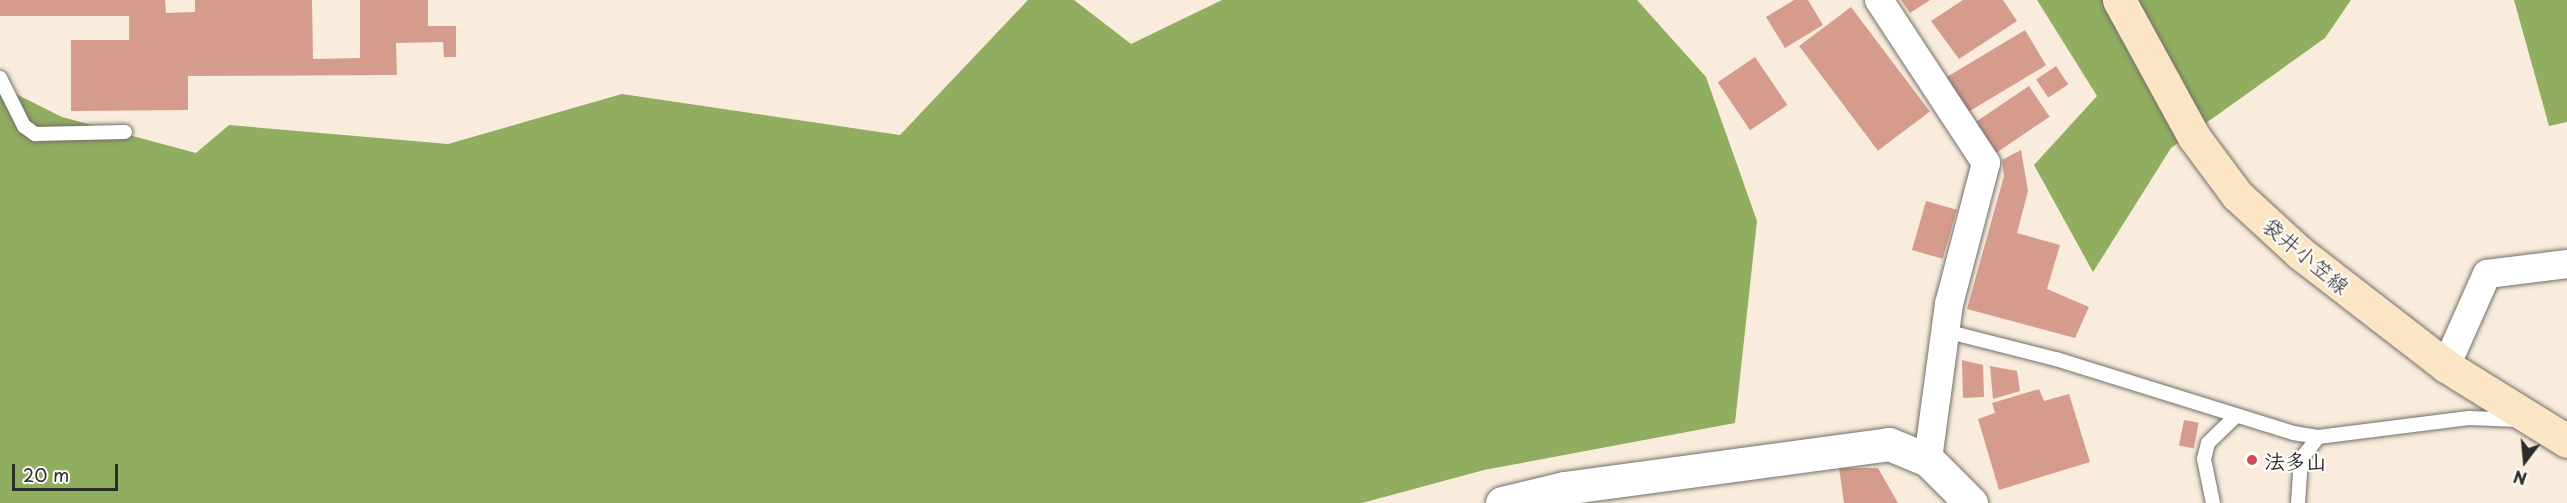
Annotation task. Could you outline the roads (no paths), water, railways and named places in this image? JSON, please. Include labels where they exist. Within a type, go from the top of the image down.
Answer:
[{"type":"main road","name":"袋井小笠線","points":[[2119,0],[2194,137],[2237,195],[2300,253],[2445,366],[2567,441]]},
{"type":"street","points":[[1879,0],[1986,163],[1949,304],[1949,332],[1928,460]]},
{"type":"street","points":[[2445,366],[2487,274],[2567,264]]},
{"type":"street","points":[[1502,503],[1564,488],[1843,446],[1888,444],[1928,460],[1971,503]]},
{"type":"lane","points":[[0,78],[24,126],[34,134],[125,132]]},
{"type":"lane","points":[[1949,332],[2056,359],[2236,416],[2318,436],[2469,418],[2534,421]]},
{"type":"lane","points":[[2213,503],[2204,459],[2208,443],[2236,416]]},
{"type":"lane","points":[[2298,503],[2301,459],[2318,436]]},
{"type":"place","name":"法多山","points":[[2252,460]]}]
